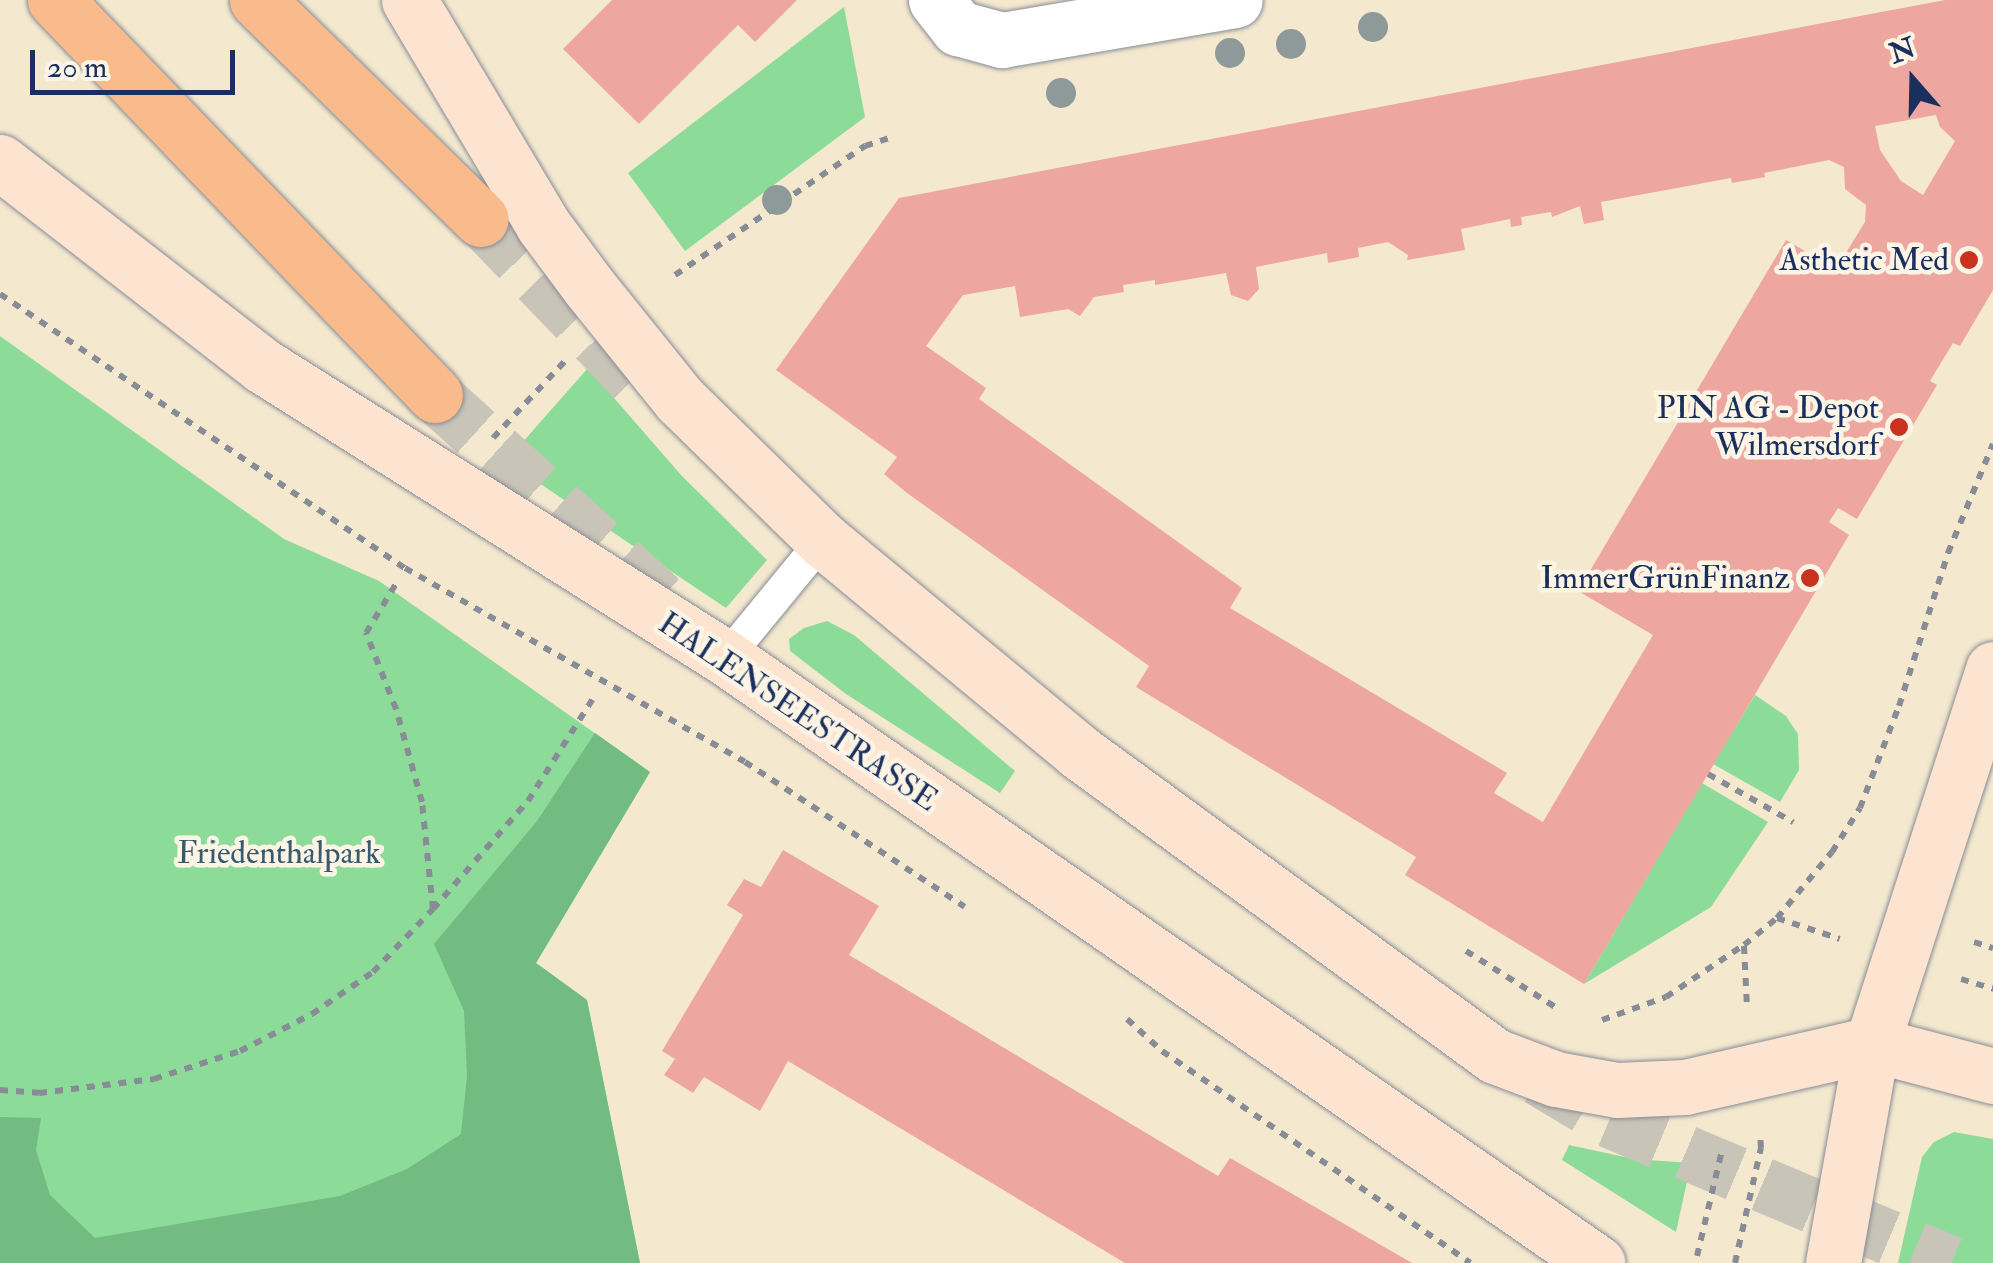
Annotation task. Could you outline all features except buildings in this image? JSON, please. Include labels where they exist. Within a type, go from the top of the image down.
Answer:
[{"type":"highway","points":[[55,0],[435,395]]},
{"type":"highway","points":[[257,0],[481,219]]},
{"type":"main road","points":[[410,0],[543,225],[589,286],[680,400],[822,540],[1079,752],[1495,1056],[1556,1079],[1634,1090],[1685,1087],[1872,1044],[1993,1076]]},
{"type":"main road","name":"HALENSEESTRASSE","points":[[0,162],[263,366],[726,658],[1596,1263]]},
{"type":"main road","points":[[1833,1263],[1872,1044],[1993,669]]},
{"type":"street","points":[[936,0],[958,28],[1002,40],[1235,0]]},
{"type":"lane","points":[[726,658],[822,540]]},
{"type":"path","points":[[675,275],[865,146],[890,138]]},
{"type":"path","points":[[0,294],[405,568],[745,762],[978,916]]},
{"type":"path","points":[[491,441],[577,348]]},
{"type":"path","points":[[1596,1020],[1616,1018],[1666,998],[1744,945],[1777,918],[1832,852],[1860,808],[1900,706],[1948,553],[1993,444]]},
{"type":"path","points":[[397,582],[366,633],[396,710],[422,802],[434,909]]},
{"type":"path","points":[[0,1090],[39,1092],[154,1079],[240,1051],[312,1014],[373,972],[434,909],[528,801],[592,700]]},
{"type":"path","points":[[1708,774],[1793,822]]},
{"type":"path","points":[[1777,918],[1807,928]]},
{"type":"path","points":[[1450,940],[1566,1013]]},
{"type":"path","points":[[1974,942],[1993,948]]},
{"type":"path","points":[[1744,945],[1744,982]]},
{"type":"path","points":[[1965,980],[1993,989]]},
{"type":"path","points":[[1123,1015],[1162,1051],[1470,1263]]},
{"type":"path","points":[[1735,1263],[1761,1148]]},
{"type":"path","points":[[1696,1256],[1722,1150]]},
{"type":"green space","points":[[844,7],[865,117],[685,251],[628,173]]},
{"type":"green space","name":"Friedenthalpark","points":[[0,336],[284,539],[379,581],[650,772],[536,963],[587,1000],[640,1263],[0,1263]]},
{"type":"green space","points":[[588,368],[681,475],[767,560],[726,608],[506,461]]},
{"type":"green space","points":[[827,621],[854,635],[1015,771],[1000,793],[846,694],[790,651],[789,639],[804,628]]},
{"type":"green space","points":[[1755,695],[1786,716],[1798,734],[1799,770],[1780,802],[1713,764]]},
{"type":"green space","points":[[595,733],[650,772],[536,963],[587,1000],[640,1263],[0,1263],[0,1117],[41,1118],[36,1150],[50,1195],[95,1238],[340,1196],[407,1169],[461,1134],[467,1076],[464,1011],[434,944],[537,821]]},
{"type":"green space","points":[[1702,783],[1768,822],[1711,907],[1584,984]]},
{"type":"green space","points":[[1954,1132],[1993,1139],[1993,1263],[1898,1263],[1922,1157],[1934,1142]]},
{"type":"green space","points":[[1569,1145],[1634,1159],[1691,1163],[1676,1232],[1562,1160]]},
{"type":"tunnel","points":[[481,219],[643,388]]},
{"type":"tunnel","points":[[435,395],[663,601]]},
{"type":"tunnel","points":[[1539,1078],[1609,1120],[1951,1263]]},
{"type":"place","name":"Asthetic Med","points":[[1969,260]]},
{"type":"place","name":"PIN AG - Depot Wilmersdorf","points":[[1899,427]]},
{"type":"place","name":"ImmerGrünFinanz","points":[[1810,578]]}]
